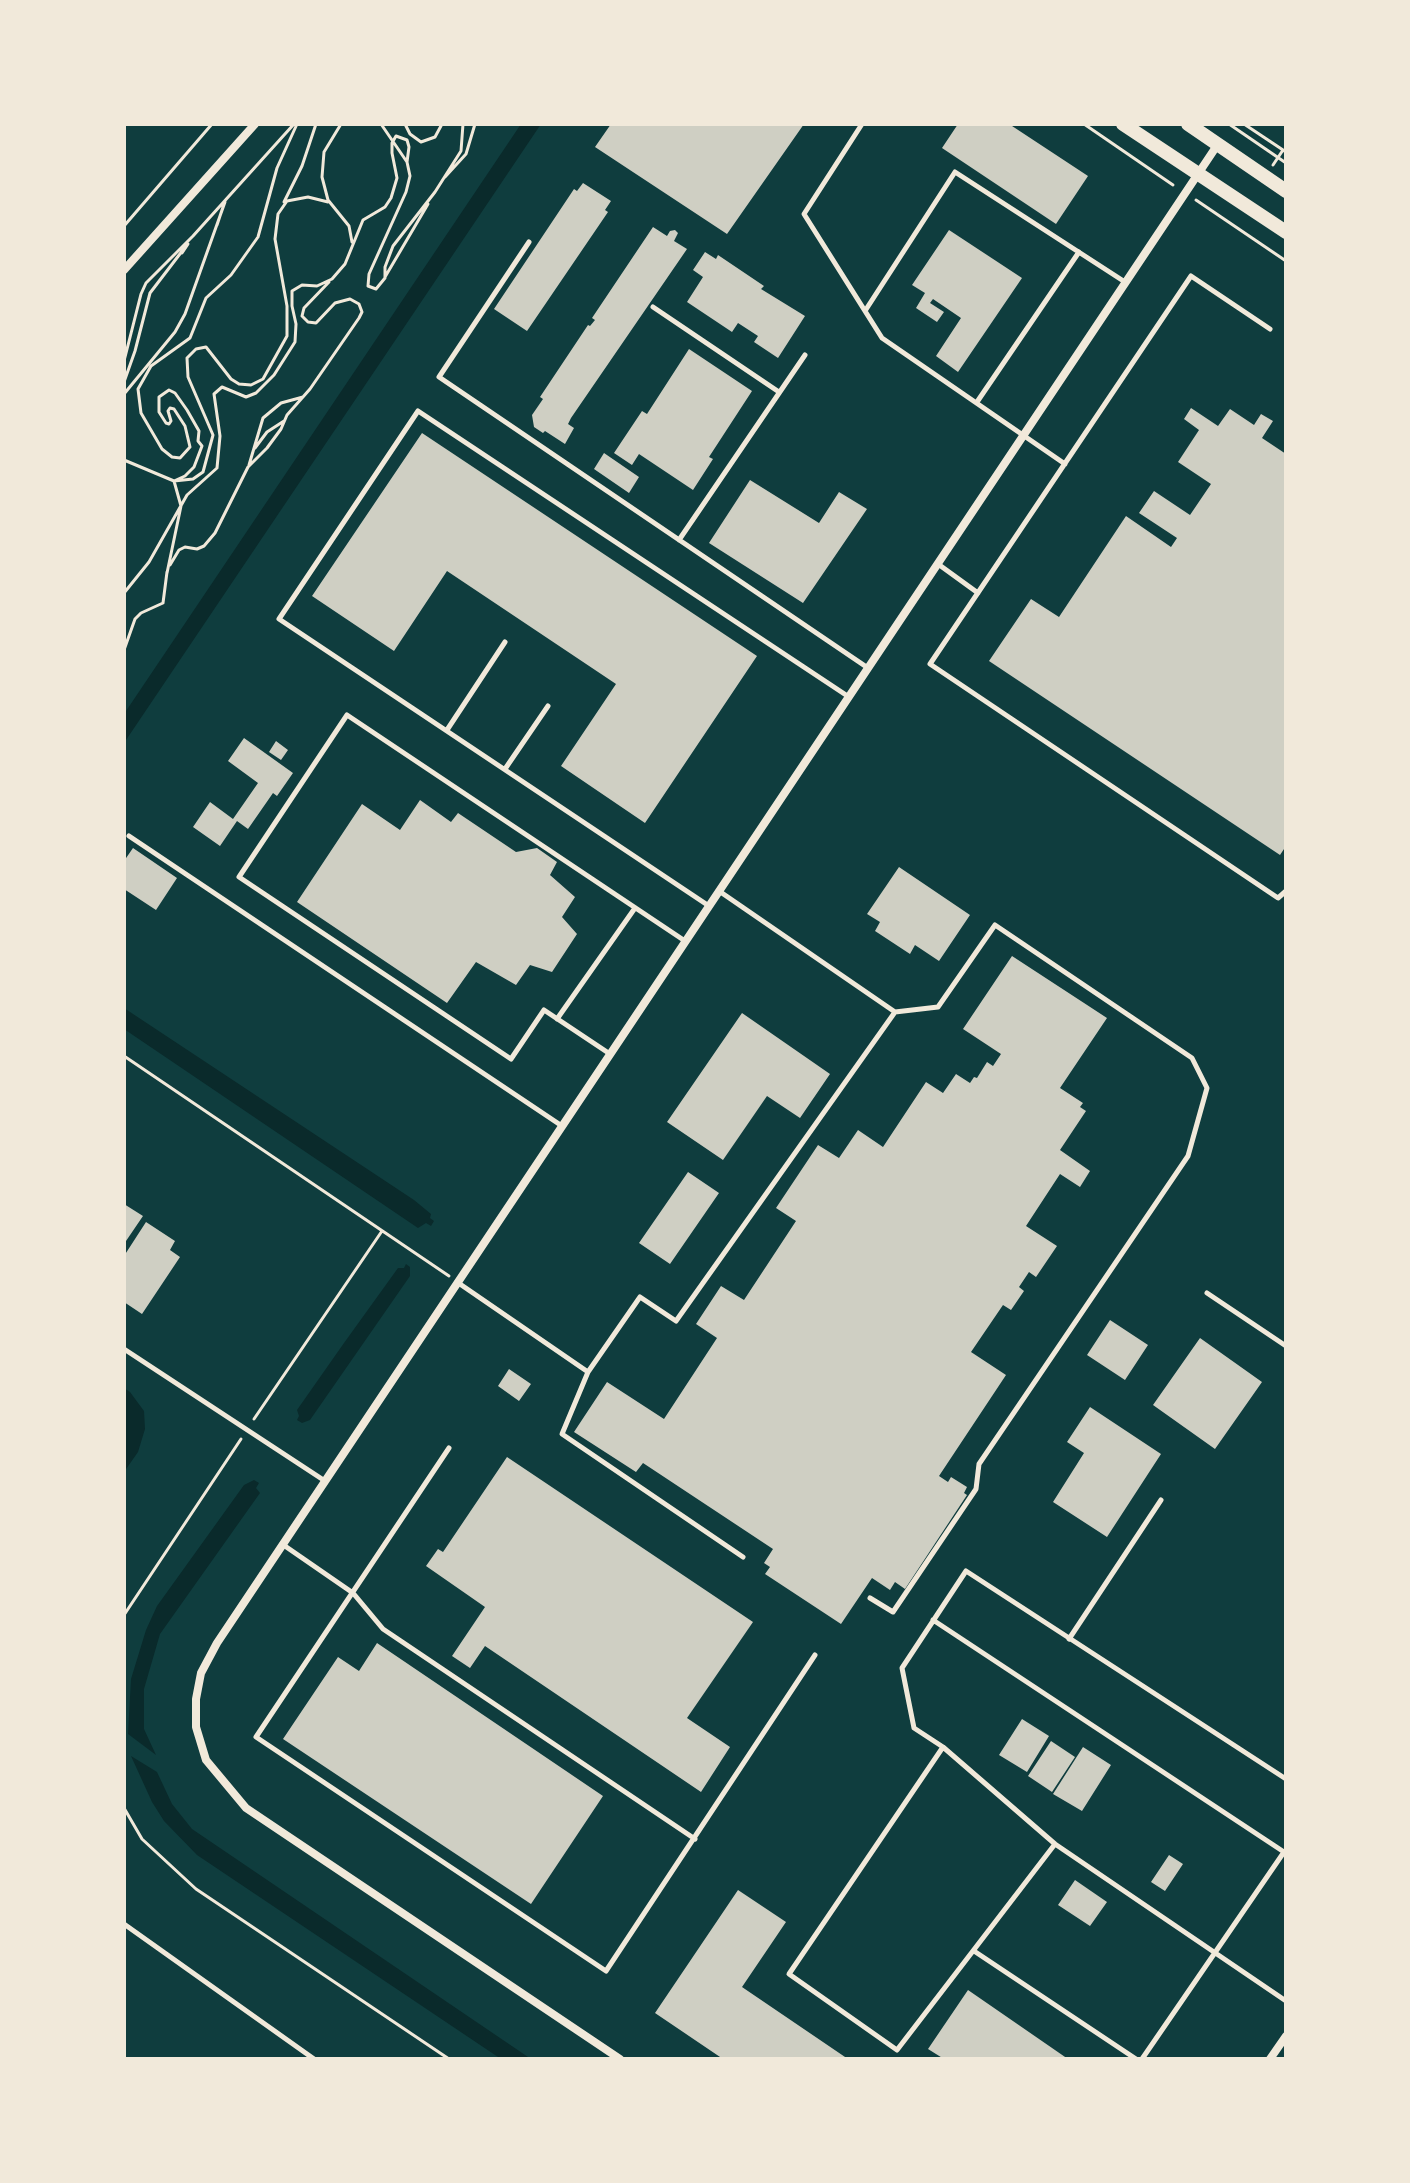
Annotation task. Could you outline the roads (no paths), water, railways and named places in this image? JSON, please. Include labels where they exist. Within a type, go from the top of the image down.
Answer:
[{"type":"street","points":[[124,270],[255,124]]},
{"type":"street","points":[[1123,124],[1286,232]]},
{"type":"street","points":[[1188,124],[1286,191]]},
{"type":"street","points":[[620,2059],[246,1808],[206,1760],[196,1727],[196,1699],[201,1673],[217,1643],[282,1544],[1218,144]]},
{"type":"street","points":[[1270,2059],[1286,2036]]},
{"type":"lane","points":[[862,124],[804,214],[882,338],[1065,464]]},
{"type":"lane","points":[[865,311],[955,172],[1126,282]]},
{"type":"lane","points":[[529,242],[439,377],[868,668]]},
{"type":"lane","points":[[977,402],[1079,252]]},
{"type":"lane","points":[[1270,329],[1191,276],[930,664],[1278,898],[1286,891]]},
{"type":"lane","points":[[653,307],[779,392]]},
{"type":"lane","points":[[679,540],[805,355]]},
{"type":"lane","points":[[709,906],[279,619],[418,411],[849,697]]},
{"type":"lane","points":[[938,564],[978,593]]},
{"type":"lane","points":[[447,730],[505,642]]},
{"type":"lane","points":[[505,769],[548,706]]},
{"type":"lane","points":[[610,1054],[544,1010],[511,1059],[239,877],[347,715],[685,941]]},
{"type":"lane","points":[[129,836],[562,1126]]},
{"type":"lane","points":[[719,891],[895,1012],[938,1007],[995,925],[1192,1058],[1207,1088],[1188,1156],[979,1464],[976,1489],[893,1612],[870,1598]]},
{"type":"lane","points":[[557,1019],[635,908]]},
{"type":"lane","points":[[743,1557],[562,1434],[588,1372],[640,1297],[676,1321],[895,1012]]},
{"type":"lane","points":[[457,1282],[588,1372]]},
{"type":"lane","points":[[1207,1293],[1286,1346]]},
{"type":"lane","points":[[124,1349],[325,1481]]},
{"type":"lane","points":[[449,1448],[256,1737],[606,1971],[815,1655]]},
{"type":"lane","points":[[1069,1639],[1161,1500]]},
{"type":"lane","points":[[282,1544],[353,1593],[383,1629],[695,1839]]},
{"type":"lane","points":[[1286,1779],[966,1571],[902,1668],[914,1728],[943,1747],[1055,1844],[1286,2001]]},
{"type":"lane","points":[[933,1620],[1284,1852],[1142,2059]]},
{"type":"lane","points":[[943,1747],[789,1974],[897,2050],[1055,1844]]},
{"type":"lane","points":[[124,1924],[314,2059]]},
{"type":"lane","points":[[974,1951],[1136,2059]]},
{"type":"water","points":[[521,124],[541,124],[124,743],[124,714]]},
{"type":"water","points":[[124,1008],[414,1200],[431,1214],[430,1218],[434,1221],[431,1226],[426,1223],[418,1228],[124,1029]]},
{"type":"water","points":[[406,1264],[410,1267],[410,1276],[310,1420],[302,1423],[297,1420],[297,1410],[398,1268],[404,1268]]},
{"type":"water","points":[[124,1388],[144,1411],[145,1429],[138,1452],[124,1472]]},
{"type":"water","points":[[254,1480],[259,1483],[256,1488],[260,1493],[160,1634],[144,1689],[144,1729],[156,1755],[128,1734],[131,1679],[146,1630],[157,1606],[244,1485]]},
{"type":"water","points":[[131,1756],[157,1772],[172,1804],[192,1829],[531,2059],[501,2059],[197,1855],[164,1821]]}]
